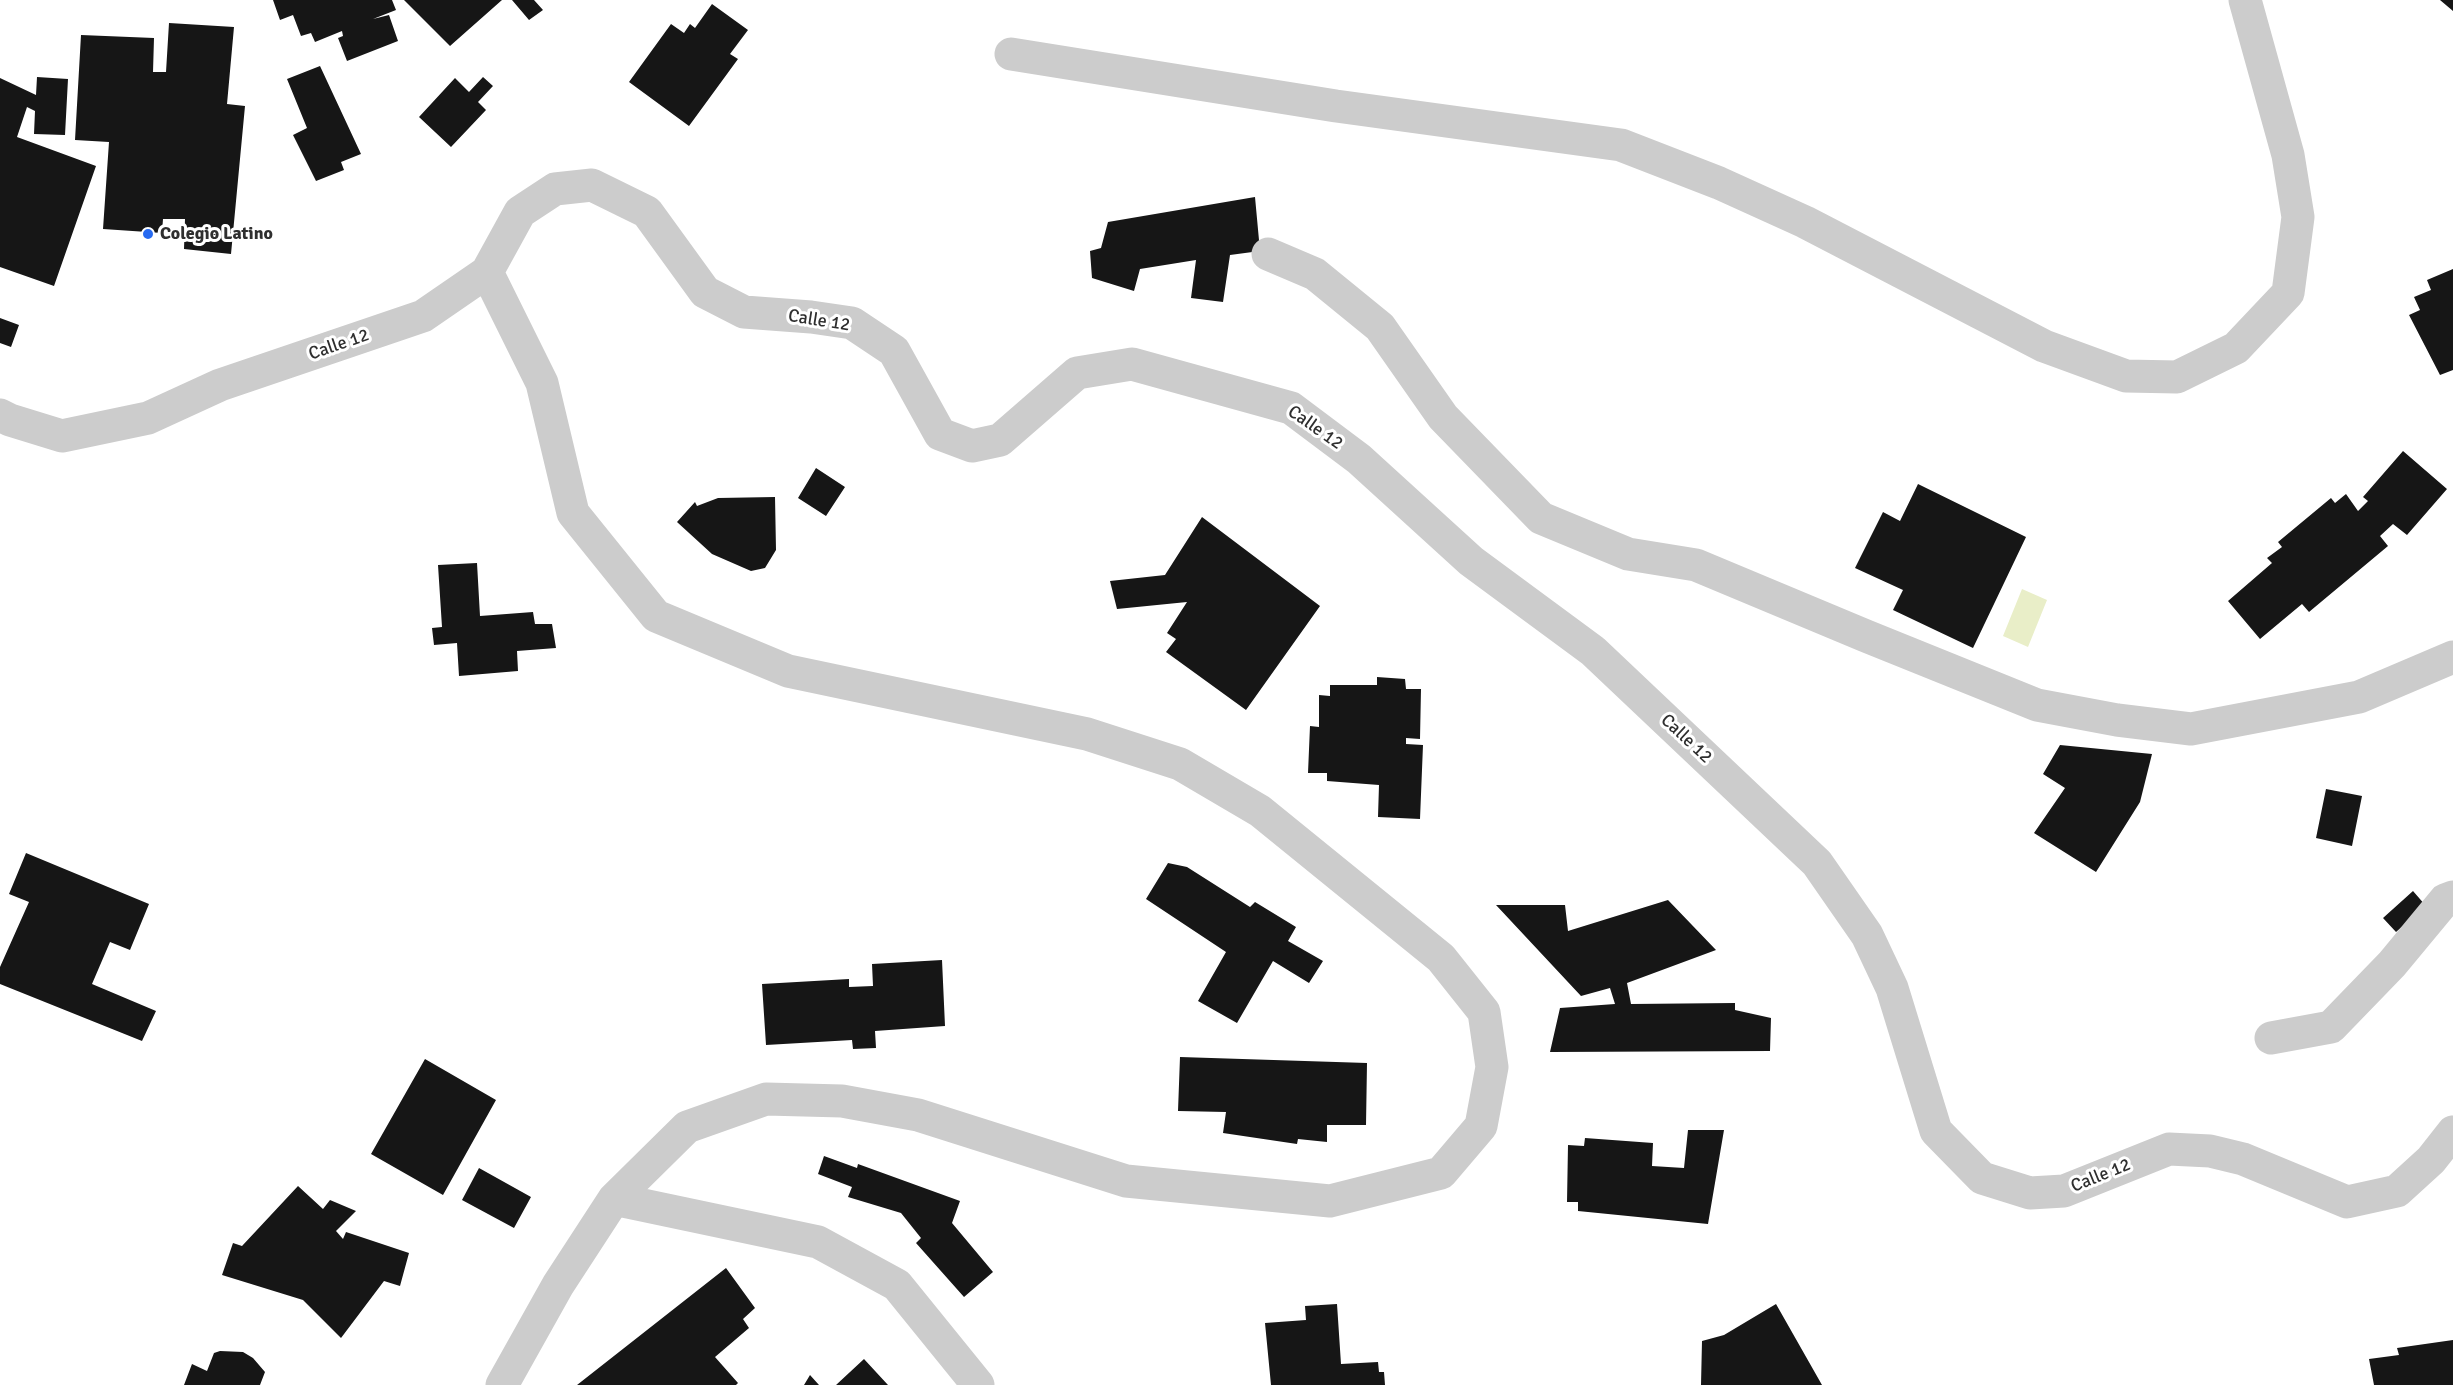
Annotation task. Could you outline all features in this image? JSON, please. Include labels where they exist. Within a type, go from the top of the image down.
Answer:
[{"type":"street","points":[[1011,54],[1336,106],[1621,145],[1719,183],[1805,222],[2044,346],[2126,376],[2176,377],[2236,348],[2288,293],[2298,217],[2288,155],[2245,0]]},
{"type":"street","name":"Calle 12","points":[[0,415],[62,436],[148,418],[220,386],[423,316],[487,272],[520,212],[555,189],[592,185],[647,212],[705,292],[744,312],[811,317],[852,323],[894,351],[940,434],[972,446],[1000,440],[1077,374],[1132,364],[1291,408],[1359,459],[1471,561],[1593,651],[1817,863],[1867,935],[1892,988],[1936,1131],[1983,1179],[2030,1193],[2064,1191],[2169,1149],[2210,1151],[2243,1159],[2347,1202],[2397,1191],[2431,1160],[2453,1132]]},
{"type":"street","points":[[1268,254],[1315,274],[1380,327],[1443,417],[1541,518],[1628,554],[1696,565],[2037,705],[2117,720],[2191,729],[2359,697],[2453,657]]},
{"type":"street","points":[[487,272],[542,383],[573,513],[656,616],[788,672],[1087,734],[1180,764],[1260,811],[1441,958],[1484,1012],[1492,1067],[1481,1126],[1441,1173],[1330,1202],[1126,1181],[918,1115],[842,1101],[766,1099],[687,1127],[614,1199],[558,1285],[502,1385]]},
{"type":"street","points":[[2271,1038],[2331,1027],[2392,964],[2445,900],[2453,897]]},
{"type":"street","points":[[614,1199],[818,1242],[897,1285],[978,1385]]},
{"type":"shaded area","points":[[2022,589],[2047,600],[2028,647],[2003,636]]},
{"type":"building","points":[[273,0],[392,0],[396,10],[373,19],[389,15],[398,41],[347,61],[338,38],[343,36],[342,31],[315,42],[311,33],[301,36],[293,15],[280,20]]},
{"type":"building","points":[[404,0],[502,0],[450,46]]},
{"type":"building","points":[[512,0],[534,0],[543,10],[529,20]]},
{"type":"building","points":[[2440,0],[2453,0],[2453,11]]},
{"type":"building","points":[[712,4],[748,30],[730,54],[738,59],[689,126],[629,82],[671,24],[684,33],[690,24],[695,28]]},
{"type":"building","points":[[169,23],[234,27],[227,104],[245,106],[231,254],[184,249],[185,219],[163,219],[162,233],[103,229],[109,142],[75,140],[81,35],[154,38],[153,72],[166,72]]},
{"type":"building","points":[[320,66],[361,154],[341,162],[344,170],[316,181],[293,135],[307,128],[287,79]]},
{"type":"building","points":[[37,77],[68,79],[65,135],[34,134],[35,111],[27,107],[17,137],[96,166],[54,286],[0,267],[0,78],[36,95]]},
{"type":"building","points":[[483,77],[493,86],[478,102],[486,110],[451,147],[419,117],[455,78],[469,92]]},
{"type":"building","points":[[1255,197],[1260,251],[1230,255],[1223,302],[1191,298],[1196,260],[1140,269],[1134,291],[1092,278],[1090,251],[1101,248],[1108,222]]},
{"type":"building","points":[[2453,269],[2453,370],[2440,375],[2409,315],[2420,310],[2414,297],[2431,290],[2427,280]]},
{"type":"building","points":[[0,318],[19,325],[11,347],[0,343]]},
{"type":"building","points":[[2403,451],[2447,489],[2407,535],[2393,524],[2380,536],[2388,546],[2309,612],[2302,604],[2260,639],[2228,601],[2272,563],[2267,558],[2282,547],[2278,542],[2331,498],[2335,503],[2346,494],[2358,511],[2368,501],[2363,497]]},
{"type":"building","points":[[816,468],[845,487],[826,516],[798,498]]},
{"type":"building","points":[[1918,484],[2026,537],[1973,648],[1893,610],[1903,590],[1855,568],[1883,512],[1900,521]]},
{"type":"building","points":[[775,497],[776,550],[765,568],[751,571],[712,554],[677,522],[695,502],[697,506],[718,498]]},
{"type":"building","points":[[1202,517],[1320,606],[1246,710],[1166,652],[1176,639],[1167,633],[1187,602],[1117,609],[1110,581],[1165,575]]},
{"type":"building","points":[[477,563],[480,616],[533,612],[535,624],[552,624],[556,648],[517,651],[518,671],[459,676],[457,643],[434,645],[432,628],[442,627],[438,565]]},
{"type":"building","points":[[1377,677],[1405,679],[1406,689],[1421,689],[1420,739],[1406,738],[1406,744],[1423,745],[1420,819],[1378,817],[1379,785],[1327,781],[1327,773],[1308,773],[1310,726],[1319,727],[1319,695],[1330,696],[1330,685],[1377,685]]},
{"type":"building","points":[[2060,745],[2152,754],[2140,802],[2096,872],[2034,833],[2065,788],[2043,774]]},
{"type":"building","points":[[2326,789],[2362,796],[2352,846],[2316,838]]},
{"type":"building","points":[[26,853],[149,904],[130,950],[110,942],[92,984],[156,1011],[142,1041],[0,984],[0,967],[29,902],[9,894]]},
{"type":"building","points":[[1168,863],[1187,867],[1250,907],[1255,902],[1296,927],[1288,941],[1323,961],[1309,983],[1273,961],[1237,1023],[1198,1001],[1226,952],[1146,899]]},
{"type":"building","points":[[2413,891],[2426,906],[2396,932],[2383,918]]},
{"type":"building","points":[[1668,900],[1716,950],[1627,983],[1631,1004],[1735,1003],[1735,1010],[1771,1018],[1770,1051],[1550,1052],[1560,1008],[1615,1004],[1610,988],[1581,996],[1496,905],[1565,905],[1568,931]]},
{"type":"building","points":[[942,960],[945,1026],[875,1031],[876,1048],[853,1049],[852,1040],[766,1045],[762,984],[849,979],[849,987],[873,986],[872,964]]},
{"type":"building","points":[[1180,1057],[1367,1063],[1366,1125],[1327,1125],[1327,1142],[1298,1139],[1297,1144],[1223,1133],[1226,1112],[1178,1111]]},
{"type":"building","points":[[425,1059],[496,1100],[443,1195],[371,1154]]},
{"type":"building","points":[[1688,1130],[1724,1130],[1708,1224],[1578,1211],[1578,1202],[1567,1202],[1568,1145],[1584,1146],[1585,1138],[1653,1143],[1652,1166],[1684,1168]]},
{"type":"building","points":[[824,1156],[857,1168],[858,1164],[960,1201],[952,1223],[993,1272],[964,1297],[916,1243],[921,1238],[901,1213],[848,1197],[852,1187],[818,1174]]},
{"type":"building","points":[[479,1168],[531,1197],[514,1228],[462,1200]]},
{"type":"building","points":[[298,1186],[323,1209],[330,1200],[356,1211],[336,1231],[343,1239],[346,1232],[409,1253],[400,1286],[384,1281],[341,1338],[303,1300],[222,1275],[233,1243],[242,1246]]},
{"type":"building","points":[[726,1268],[755,1308],[743,1319],[749,1328],[715,1357],[738,1383],[736,1385],[577,1385]]},
{"type":"building","points":[[1337,1304],[1341,1364],[1378,1362],[1379,1372],[1384,1372],[1385,1385],[1271,1385],[1265,1323],[1306,1320],[1305,1306]]},
{"type":"building","points":[[1776,1304],[1822,1385],[1701,1385],[1702,1341],[1724,1335]]},
{"type":"building","points":[[2453,1340],[2453,1385],[2374,1385],[2369,1359],[2399,1355],[2397,1348]]},
{"type":"building","points":[[243,1352],[253,1358],[265,1372],[260,1385],[184,1385],[192,1364],[207,1371],[214,1353]]},
{"type":"building","points":[[864,1359],[888,1385],[836,1385]]},
{"type":"building","points":[[810,1375],[819,1385],[804,1385]]},
{"type":"place","name":"Colegio Latino","points":[[148,234]]}]
